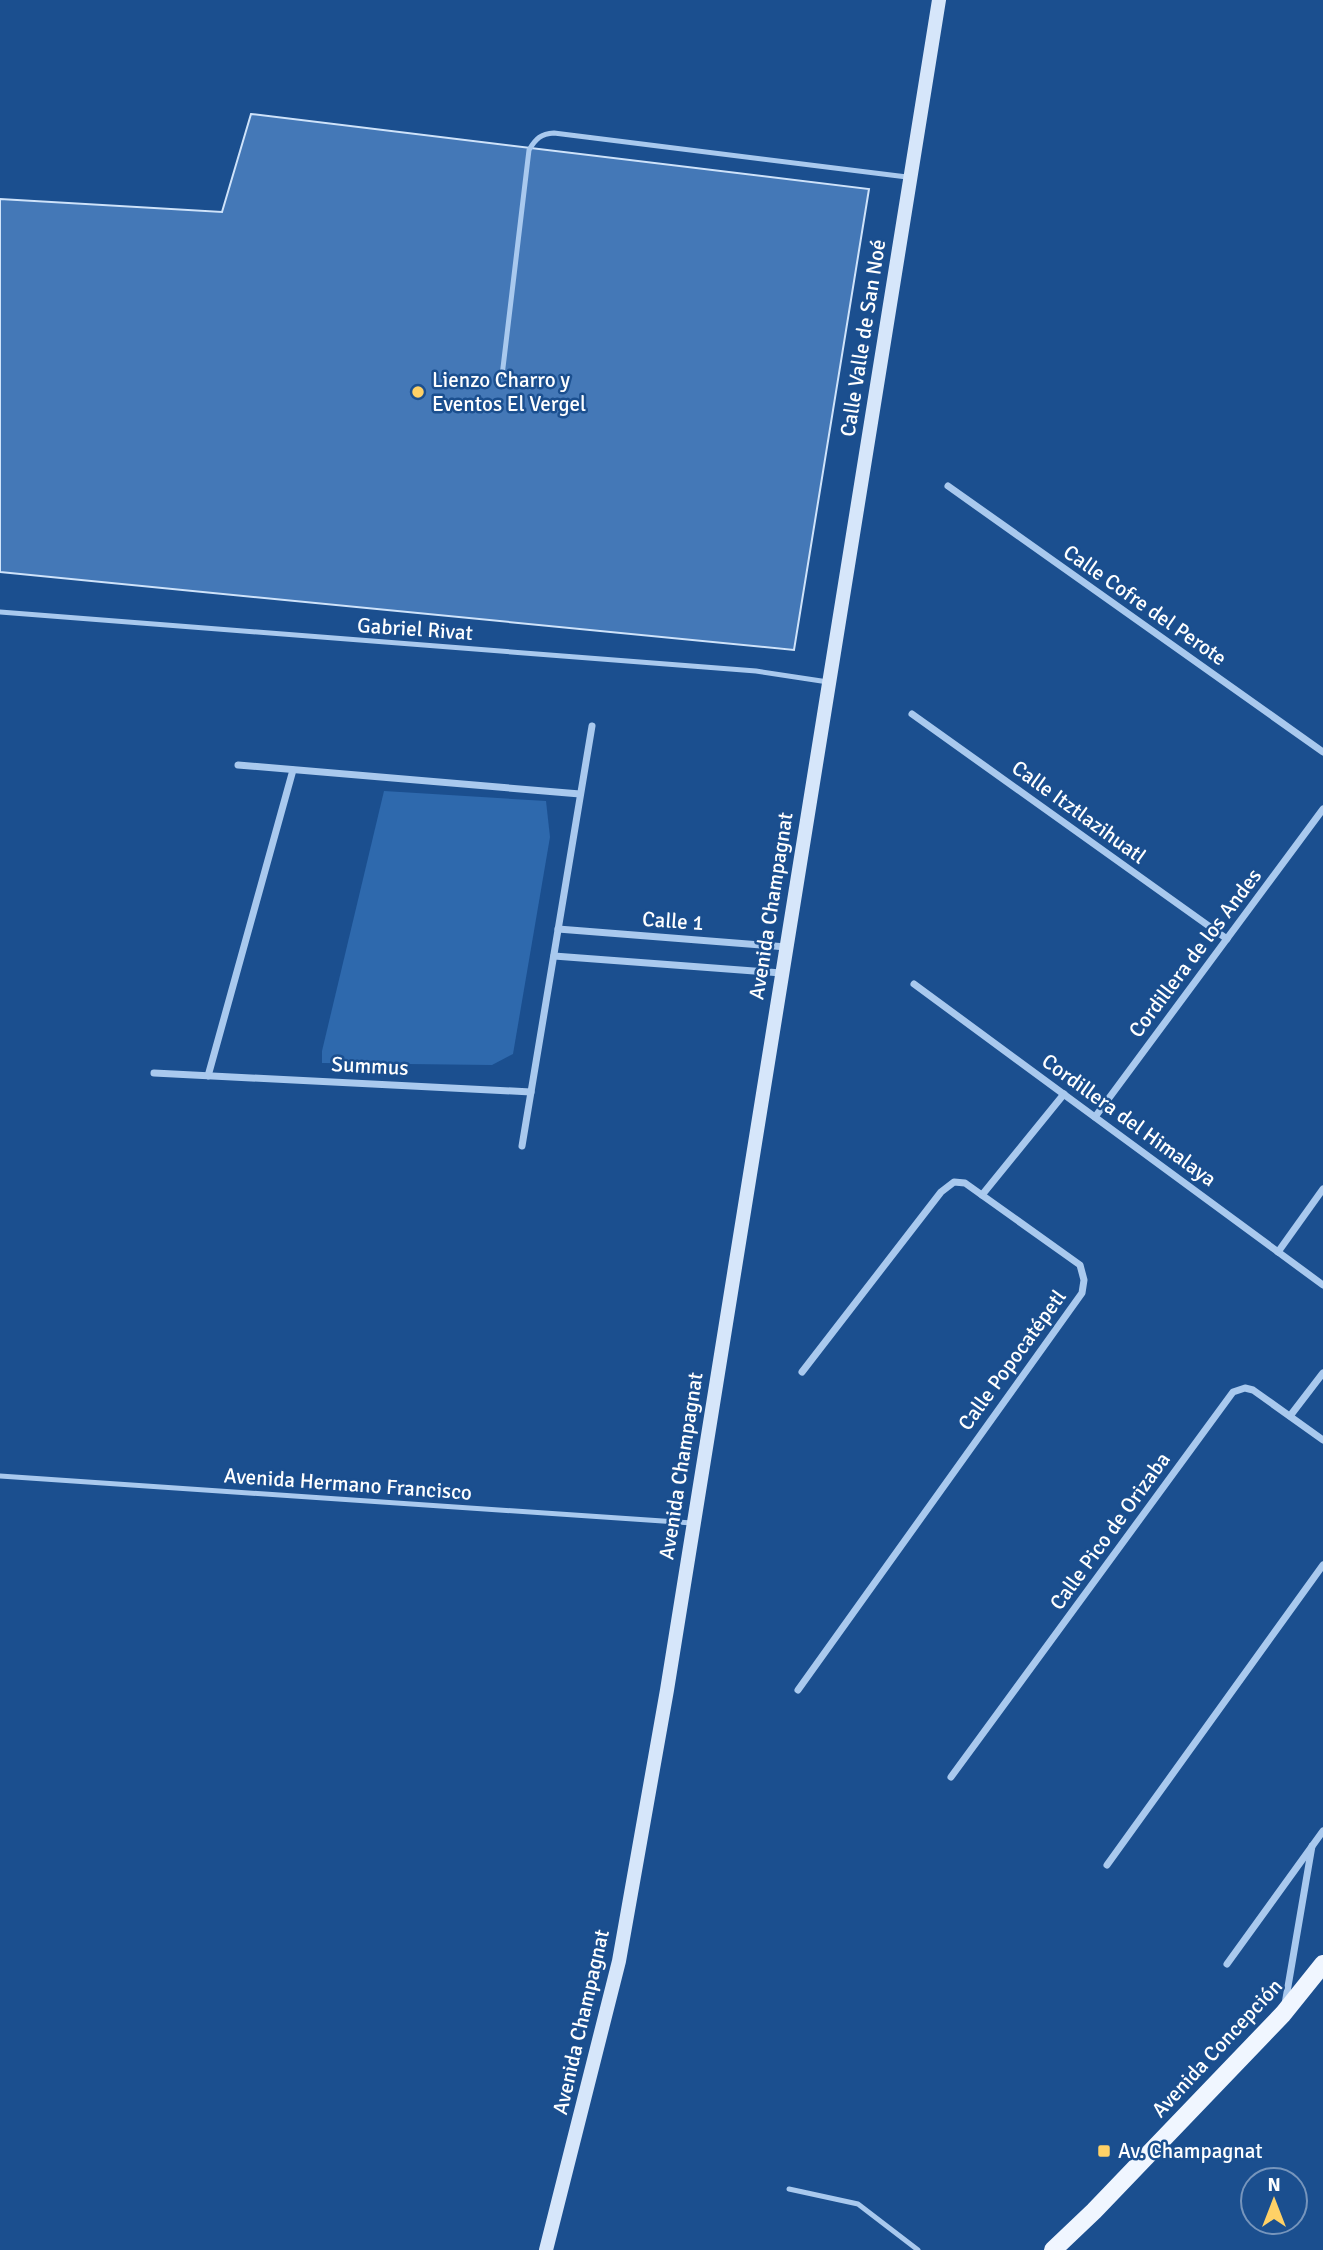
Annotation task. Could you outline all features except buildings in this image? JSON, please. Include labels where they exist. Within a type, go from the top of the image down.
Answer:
[{"type":"main road","name":"Avenida Concepción","points":[[1053,2250],[1094,2211],[1283,2014],[1323,1964]]},
{"type":"street","name":"Calle Valle de San Noé","points":[[828,682],[939,0]]},
{"type":"street","name":"Calle Cofre del Perote","points":[[948,486],[1323,751]]},
{"type":"street","name":"Avenida Champagnat","points":[[546,2250],[619,1961],[665,1703],[828,682]]},
{"type":"street","name":"Calle Itztlazihuatl","points":[[912,714],[1227,939]]},
{"type":"street","points":[[522,1146],[592,726]]},
{"type":"street","points":[[238,765],[580,794]]},
{"type":"street","points":[[208,1076],[293,769]]},
{"type":"street","name":"Cordillera de los Andes","points":[[1095,1117],[1323,809]]},
{"type":"street","name":"Calle 1","points":[[558,929],[786,947]]},
{"type":"street","name":"Calle 1","points":[[554,957],[781,973]]},
{"type":"street","name":"Cordillera del Himalaya","points":[[914,984],[1323,1285]]},
{"type":"street","name":"Summus","points":[[154,1073],[531,1091]]},
{"type":"street","points":[[982,1195],[1064,1094]]},
{"type":"street","name":"Calle Popocatépetl","points":[[798,1689],[1082,1293],[1084,1280],[1080,1265],[965,1183],[954,1182],[941,1192],[802,1372]]},
{"type":"street","points":[[1278,1252],[1323,1189]]},
{"type":"street","points":[[1290,1416],[1323,1373]]},
{"type":"street","name":"Calle Pico de Orizaba","points":[[951,1777],[1233,1392],[1245,1388],[1253,1390],[1323,1440]]},
{"type":"street","points":[[1107,1865],[1323,1565]]},
{"type":"street","points":[[1227,1964],[1323,1830]]},
{"type":"street","points":[[1283,2014],[1312,1846]]},
{"type":"lane","points":[[502,376],[529,150],[534,140],[543,134],[554,133],[911,177]]},
{"type":"lane","name":"Gabriel Rivat","points":[[0,612],[742,670],[828,682]]},
{"type":"lane","name":"Avenida Hermano Francisco","points":[[0,1476],[693,1523]]},
{"type":"lane","points":[[789,2189],[858,2204],[918,2250]]},
{"type":"shaded area","points":[[384,791],[546,801],[550,837],[513,1054],[492,1065],[322,1063],[322,1051]]},
{"type":"place","name":"Lienzo Charro y Eventos El Vergel","points":[[418,392]]},
{"type":"place","name":"Av. Champagnat","points":[[1104,2151]]}]
